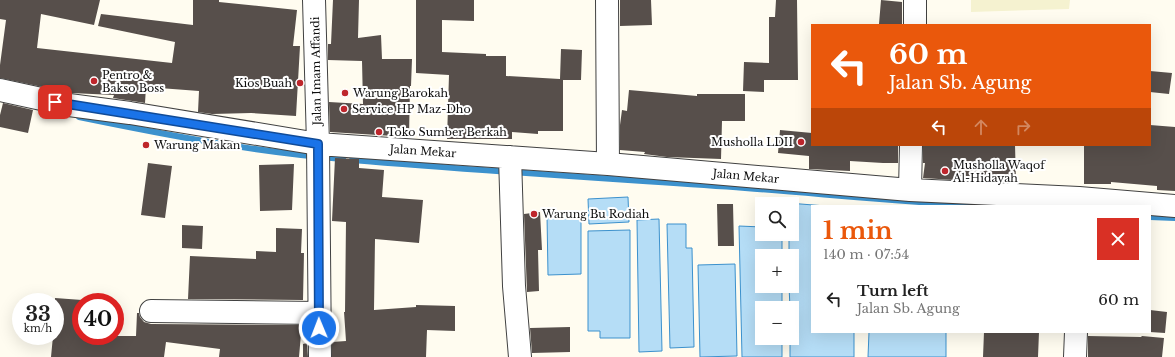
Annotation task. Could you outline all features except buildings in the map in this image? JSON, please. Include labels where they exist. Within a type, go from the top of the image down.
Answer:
[{"type":"street","name":"Jalan Imam Affandi","points":[[314,0],[318,156],[320,357]]},
{"type":"street","points":[[607,0],[608,164]]},
{"type":"street","points":[[914,24],[915,0]]},
{"type":"street","name":"Jalan Mekar","points":[[0,90],[69,105],[130,113],[318,156],[510,169],[608,164],[910,190],[1079,202],[1175,206]]},
{"type":"street","points":[[910,190],[911,146]]},
{"type":"street","points":[[510,169],[514,286],[520,357]]},
{"type":"street","points":[[151,311],[319,313]]},
{"type":"street","points":[[1075,357],[1076,333]]},
{"type":"shaded area","points":[[971,0],[1070,0],[1069,9],[971,12]]},
{"type":"water","points":[[628,197],[629,222],[589,224],[588,199]]},
{"type":"water","points":[[799,204],[813,205],[811,205],[811,333],[854,333],[854,357],[790,357],[790,345],[799,345],[799,301],[790,301],[789,293],[799,293],[799,249],[789,249],[789,241],[799,241]]},
{"type":"water","points":[[547,215],[581,215],[581,274],[548,275]]},
{"type":"water","points":[[659,219],[662,351],[639,352],[637,220]]},
{"type":"water","points":[[667,224],[686,224],[686,248],[692,248],[694,347],[670,348]]},
{"type":"water","points":[[739,226],[755,227],[755,241],[782,241],[782,249],[755,249],[755,293],[782,293],[782,301],[755,301],[755,345],[782,345],[782,357],[742,357]]},
{"type":"water","points":[[630,230],[630,338],[600,338],[600,331],[588,331],[588,231]]},
{"type":"water","points":[[735,264],[737,356],[700,357],[698,265]]},
{"type":"water","points":[[869,333],[946,333],[946,357],[868,357]]},
{"type":"waterway","points":[[79,117],[244,147],[343,159]]},
{"type":"waterway","points":[[352,160],[967,205]]},
{"type":"waterway","points":[[1151,217],[1175,218]]},
{"type":"place","name":"Pentro & Bakso Boss","points":[[94,81]]},
{"type":"place","name":"Kios Buah","points":[[300,83]]},
{"type":"place","name":"Warung Barokah","points":[[345,93]]},
{"type":"place","name":"Service HP Maz-Dho","points":[[344,109]]},
{"type":"place","name":"Toko Sumber Berkah","points":[[379,132]]},
{"type":"place","name":"Musholla LDII","points":[[801,142]]},
{"type":"place","name":"Warung Makan","points":[[146,145]]},
{"type":"place","name":"Musholla Waqof Al-Hidayah","points":[[945,171]]},
{"type":"place","name":"Warung Bu Rodiah","points":[[534,214]]},
{"type":"route","points":[[55,102],[318,144],[319,328]]}]
